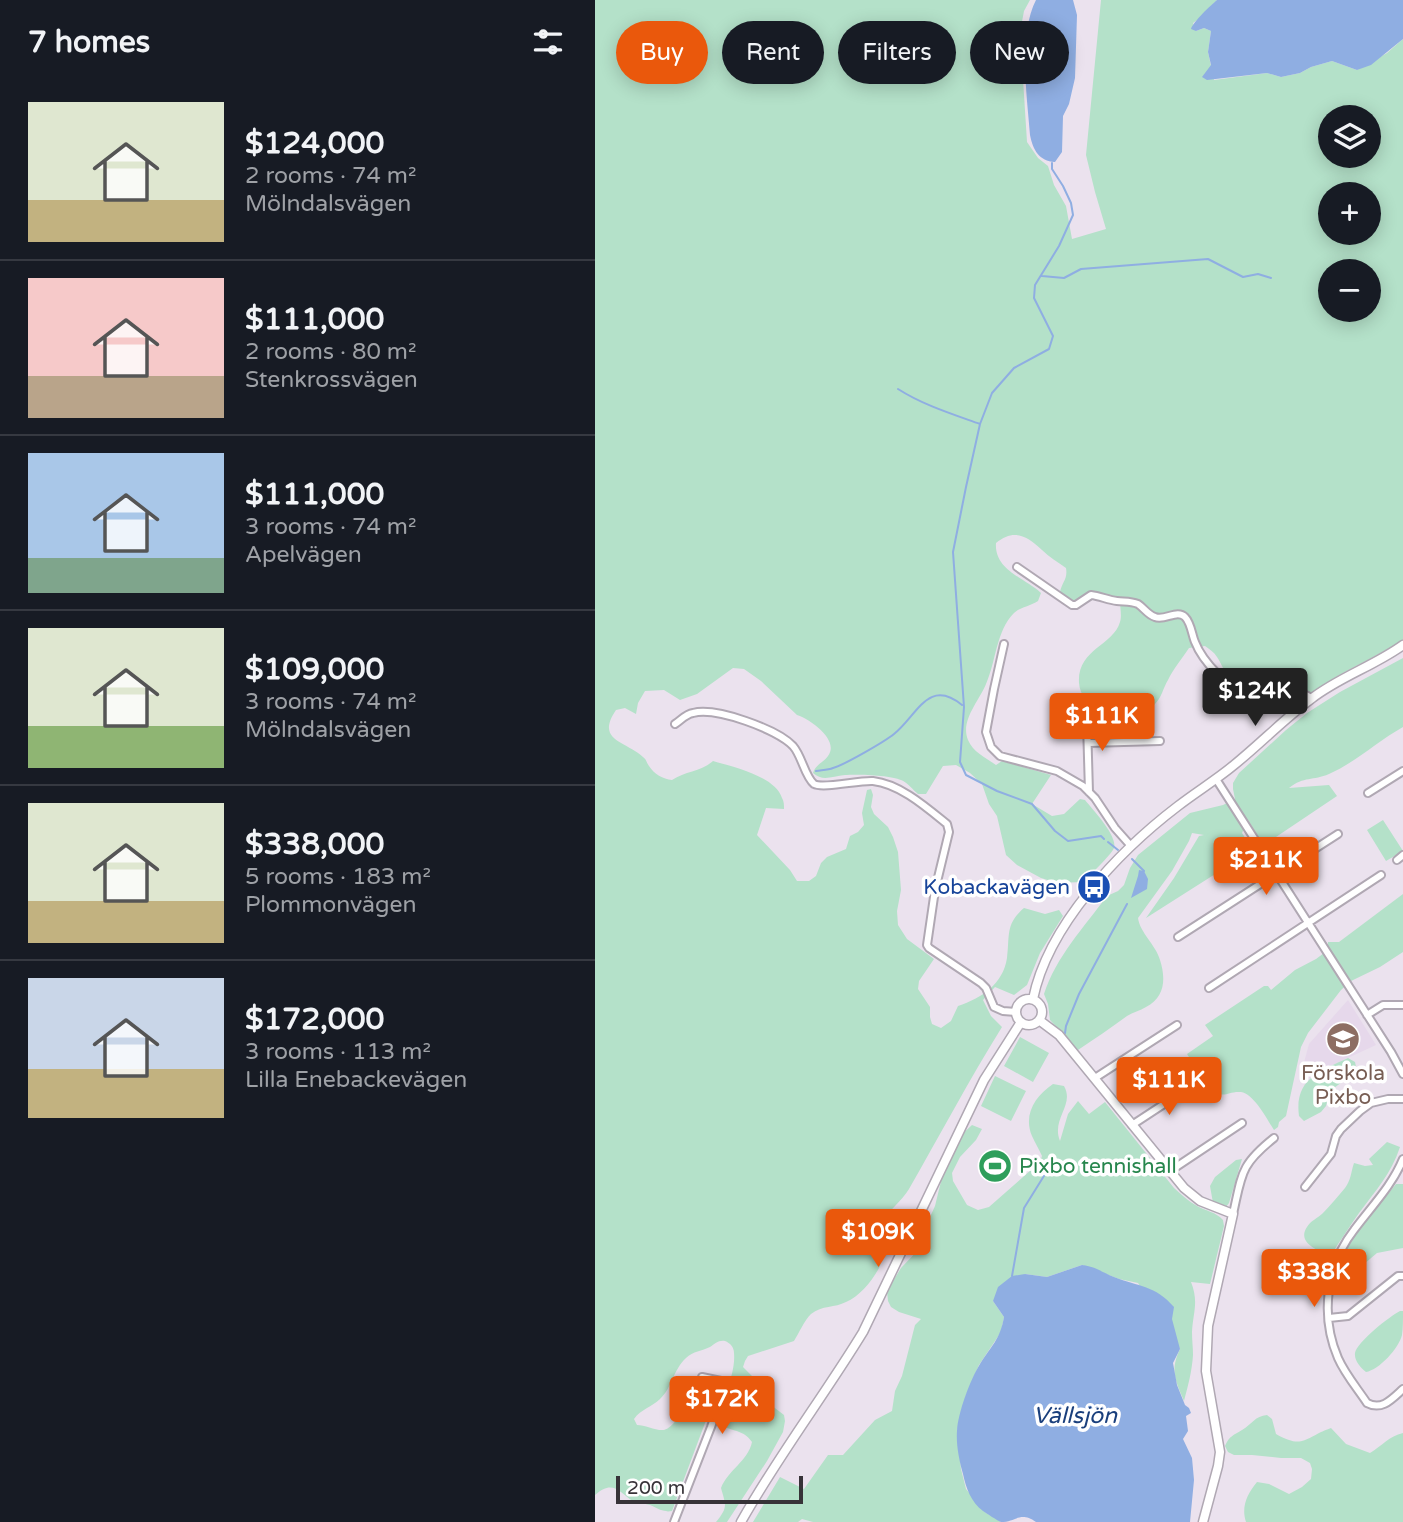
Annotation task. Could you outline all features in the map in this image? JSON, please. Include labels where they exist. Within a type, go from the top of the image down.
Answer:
[{"type":"street","points":[[1017,567],[1072,605],[1091,594],[1132,602],[1156,618],[1183,615],[1188,621],[1198,649],[1209,664],[1230,686],[1249,698],[1263,701],[1296,692],[1302,692],[1311,698]]},
{"type":"street","points":[[1004,644],[986,732],[991,747],[995,753],[1007,759],[1057,771],[1070,778],[1089,792],[1131,846]]},
{"type":"street","points":[[1033,999],[1037,979],[1054,944],[1083,900],[1131,846],[1178,806],[1254,749],[1311,698],[1403,645]]},
{"type":"street","points":[[675,724],[685,716],[698,712],[743,720],[769,731],[793,746],[811,781],[816,785],[860,782],[884,784],[894,787],[947,824],[949,832],[935,890],[927,945],[981,983],[994,1007],[1016,1012]]},
{"type":"street","points":[[1085,715],[1089,792]]},
{"type":"street","points":[[1087,743],[1160,740]]},
{"type":"street","points":[[1368,793],[1403,771]]},
{"type":"street","points":[[1216,779],[1403,1074]]},
{"type":"street","points":[[1178,937],[1338,834]]},
{"type":"street","points":[[1209,988],[1381,876]]},
{"type":"street","points":[[1033,999],[1039,1003],[1041,1016],[1029,1025],[1021,1021],[1016,1012],[1021,1001],[1033,999]]},
{"type":"street","points":[[1367,1015],[1383,1005],[1403,1005]]},
{"type":"street","points":[[1038,1020],[1059,1035],[1192,1196],[1233,1214]]},
{"type":"street","points":[[741,1522],[863,1332],[979,1091],[1021,1021]]},
{"type":"street","points":[[1094,1078],[1177,1025]]},
{"type":"street","points":[[1132,1125],[1190,1087]]},
{"type":"street","points":[[1305,1187],[1331,1154],[1341,1129],[1360,1111],[1371,1103],[1403,1099]]},
{"type":"street","points":[[1170,1171],[1243,1123]]},
{"type":"street","points":[[1203,1522],[1220,1452],[1206,1371],[1210,1315],[1241,1175],[1256,1152],[1274,1138]]},
{"type":"street","points":[[1403,1159],[1383,1194],[1340,1252],[1327,1300],[1331,1335],[1339,1360],[1367,1403],[1372,1406],[1383,1405],[1403,1389]]},
{"type":"street","points":[[1329,1318],[1348,1316],[1398,1276],[1403,1276]]},
{"type":"street","points":[[674,1522],[726,1384],[702,1377]]},
{"type":"shaded area","name":"Förskola Pixbo","points":[[1348,1000],[1376,1045],[1313,1074],[1305,1085],[1299,1081],[1309,1044]]},
{"type":"green space","points":[[595,0],[1030,0],[1022,21],[970,21],[970,84],[1023,84],[1027,142],[1038,158],[1048,166],[1054,185],[1066,206],[1072,239],[1106,229],[1086,155],[1101,0],[1217,0],[1193,23],[1196,31],[1204,28],[1211,31],[1208,52],[1214,80],[1267,73],[1281,77],[1332,61],[1357,70],[1387,53],[1403,39],[1403,640],[1310,694],[1286,689],[1264,700],[1250,697],[1237,689],[1229,681],[1216,655],[1205,646],[1189,648],[1150,709],[1136,712],[1103,707],[1091,703],[1083,695],[1079,683],[1080,672],[1089,655],[1116,630],[1121,620],[1120,601],[1090,597],[1070,603],[1060,592],[1066,578],[1066,568],[1026,538],[1009,536],[996,543],[1000,560],[1005,567],[1041,593],[1038,601],[1014,613],[1003,629],[986,684],[968,718],[966,733],[976,751],[996,765],[1002,761],[1051,775],[1032,804],[1052,816],[1064,814],[1080,799],[1085,800],[1099,816],[1109,830],[1114,848],[1083,882],[1057,883],[1041,878],[1017,865],[1006,855],[997,816],[989,804],[982,784],[956,765],[943,766],[926,794],[918,794],[903,781],[890,777],[817,776],[813,773],[814,770],[831,750],[827,737],[744,669],[733,668],[697,694],[680,700],[664,690],[645,691],[638,703],[636,714],[625,708],[616,710],[610,720],[609,728],[615,739],[643,757],[653,771],[662,777],[672,780],[713,761],[762,778],[778,790],[784,809],[766,808],[757,835],[797,881],[809,881],[816,876],[821,863],[827,857],[846,849],[850,836],[864,825],[862,813],[867,790],[871,789],[871,807],[874,814],[888,827],[898,852],[901,890],[897,911],[898,925],[907,939],[934,959],[919,981],[918,989],[930,1007],[932,1024],[941,1028],[951,1021],[958,1006],[975,999],[996,983],[1005,967],[1011,925],[1024,908],[1045,914],[1059,910],[1063,916],[1040,953],[1027,985],[1014,995],[995,987],[983,1000],[991,1016],[1002,1027],[909,1189],[882,1222],[879,1233],[881,1262],[873,1278],[851,1300],[811,1314],[794,1341],[748,1356],[745,1361],[743,1367],[757,1381],[767,1402],[784,1415],[785,1421],[783,1432],[767,1461],[727,1522],[716,1522],[725,1506],[721,1488],[746,1455],[752,1442],[744,1434],[718,1421],[734,1361],[733,1349],[725,1341],[686,1358],[664,1395],[634,1419],[637,1425],[664,1430],[674,1423],[688,1406],[708,1398],[714,1399],[672,1511],[636,1503],[616,1489],[601,1490],[595,1495]]},
{"type":"green space","points":[[1403,658],[1403,727],[1339,769],[1289,788],[1329,785],[1337,796],[1264,845],[1248,820],[1242,833],[1253,850],[1146,918],[1199,836],[1204,835],[1192,833],[1172,871],[1138,918],[1160,960],[1163,981],[1160,993],[1152,1003],[1127,1016],[1078,1050],[1050,1020],[1044,994],[1063,955],[1107,896],[1124,885],[1138,855],[1190,813],[1223,805],[1235,799],[1233,783],[1239,773],[1307,713]]},
{"type":"green space","points":[[1383,820],[1403,851],[1386,861],[1367,830]]},
{"type":"green space","points":[[1403,894],[1403,952],[1351,981],[1308,1033],[1301,1047],[1286,1116],[1279,1122],[1278,1127],[1274,1130],[1260,1108],[1246,1094],[1236,1092],[1222,1095],[1208,1089],[1204,1076],[1202,1077],[1187,1054],[1213,1036],[1205,1025],[1264,986],[1271,990],[1295,970],[1328,950],[1328,942],[1339,942]]},
{"type":"green space","points":[[1020,1037],[1049,1053],[1033,1082],[1004,1066]]},
{"type":"green space","points":[[1348,1058],[1355,1062],[1356,1067],[1350,1076],[1330,1091],[1326,1106],[1321,1112],[1304,1121],[1299,1116],[1299,1103],[1305,1085],[1319,1072]]},
{"type":"green space","points":[[995,1076],[1026,1091],[1011,1121],[981,1106]]},
{"type":"green space","points":[[1053,1084],[1064,1086],[1067,1093],[1058,1126],[1060,1141],[1068,1114],[1078,1101],[1089,1114],[1105,1102],[1174,1188],[1200,1208],[1223,1220],[1224,1226],[1210,1284],[1191,1282],[1195,1301],[1193,1355],[1184,1401],[1175,1375],[1175,1363],[1180,1349],[1138,1283],[1082,1265],[1047,1277],[1025,1274],[993,1301],[1004,1317],[1001,1332],[979,1365],[966,1395],[957,1430],[966,1489],[986,1513],[1001,1522],[813,1522],[802,1519],[798,1522],[753,1522],[780,1477],[804,1489],[828,1455],[843,1455],[875,1420],[892,1411],[895,1391],[902,1376],[915,1325],[921,1319],[891,1307],[887,1291],[901,1268],[920,1248],[935,1206],[944,1169],[959,1137],[972,1125],[982,1129],[960,1157],[952,1173],[953,1181],[967,1205],[978,1210],[989,1207],[1040,1162],[1042,1156],[1032,1136],[1030,1113],[1036,1100]]},
{"type":"green space","points":[[1387,1142],[1400,1147],[1392,1165],[1331,1255],[1311,1246],[1304,1233],[1308,1225],[1323,1213],[1345,1188],[1354,1163],[1373,1165],[1369,1159]]},
{"type":"green space","points":[[1242,1159],[1229,1203],[1226,1207],[1213,1203],[1210,1186],[1215,1177],[1236,1160]]},
{"type":"green space","points":[[1396,1184],[1403,1184],[1403,1248],[1377,1253],[1351,1275],[1343,1278],[1335,1275],[1354,1238]]},
{"type":"green space","points":[[1403,1311],[1402,1332],[1397,1346],[1388,1358],[1366,1372],[1356,1359],[1357,1348]]},
{"type":"green space","points":[[1267,1415],[1272,1419],[1276,1434],[1285,1439],[1299,1442],[1331,1428],[1346,1444],[1370,1453],[1403,1433],[1403,1522],[1246,1522],[1246,1501],[1257,1482],[1269,1484],[1289,1494],[1311,1479],[1310,1463],[1301,1458],[1234,1455],[1228,1452],[1225,1446],[1230,1438],[1256,1419]]},
{"type":"water","points":[[1036,0],[1073,0],[1077,15],[1075,78],[1069,104],[1063,116],[1062,152],[1055,162],[1038,154],[1033,145],[1026,84],[1069,84],[1069,21],[1029,21]]},
{"type":"water","points":[[1217,0],[1403,0],[1403,39],[1371,65],[1357,70],[1332,61],[1281,77],[1267,73],[1207,80],[1202,77],[1211,65],[1208,52],[1211,31],[1204,28],[1196,31],[1191,29]]},
{"type":"water","points":[[1139,870],[1144,871],[1148,879],[1147,889],[1131,898],[1138,876]]},
{"type":"water","name":"Vällsjön","points":[[1082,1265],[1153,1290],[1174,1307],[1172,1319],[1180,1349],[1173,1363],[1177,1385],[1191,1413],[1186,1416],[1188,1431],[1183,1439],[1192,1458],[1194,1480],[1190,1522],[1036,1522],[1022,1517],[1001,1522],[979,1507],[967,1489],[958,1452],[958,1424],[972,1379],[998,1337],[1002,1325],[1004,1317],[993,1301],[998,1287],[1012,1276],[1025,1274],[1047,1277]]},
{"type":"waterway","points":[[1052,163],[1052,169],[1071,203],[1073,215],[1059,246],[1035,285],[1034,298],[1053,336],[1049,349],[1014,368],[992,393],[980,424],[953,552],[964,707],[960,762],[966,775],[997,791],[1032,804],[1055,831],[1068,841],[1101,836],[1104,839]]},
{"type":"waterway","points":[[1042,276],[1064,278],[1081,269],[1208,259],[1243,277],[1258,274],[1271,278]]},
{"type":"waterway","points":[[898,389],[980,424]]},
{"type":"waterway","points":[[816,771],[838,766],[882,742],[932,697],[950,697],[962,705]]},
{"type":"waterway","points":[[1108,842],[1118,850]]},
{"type":"waterway","points":[[1132,859],[1144,871]]},
{"type":"waterway","points":[[1065,1033],[1079,994],[1127,904]]},
{"type":"waterway","points":[[1012,1276],[1024,1208],[1052,1163]]},
{"type":"place","name":"Kobackavägen","points":[[1094,887]]},
{"type":"place","name":"Förskola Pixbo","points":[[1343,1039]]},
{"type":"place","name":"Pixbo tennishall","points":[[995,1166]]}]
